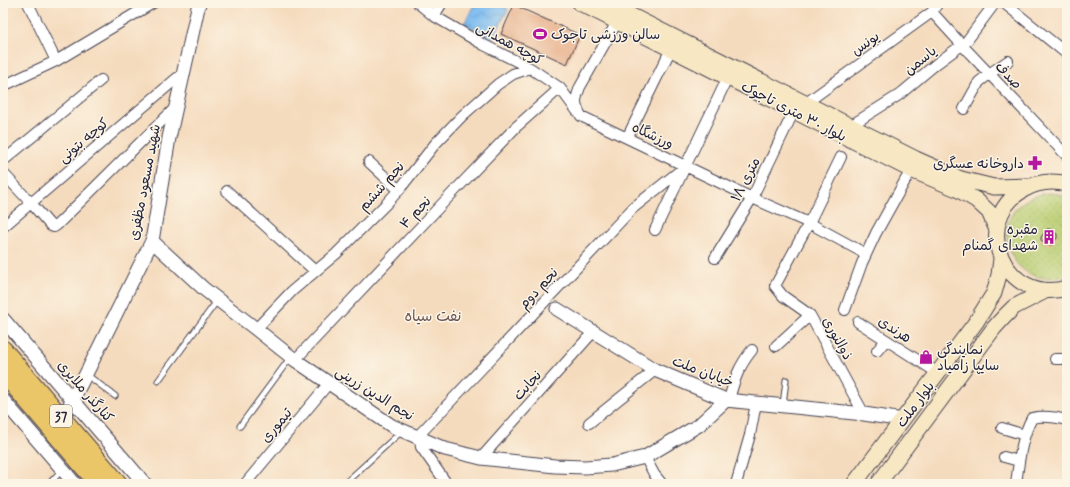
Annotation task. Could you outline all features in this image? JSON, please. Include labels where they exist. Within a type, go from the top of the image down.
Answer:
[{"type":"highway","name":"37","points":[[3,349],[120,484]]},
{"type":"highway","name":"37","points":[[3,374],[98,484]]},
{"type":"main road","name":"بلوار ۳۰ متری تاجوک","points":[[580,3],[728,77],[850,126],[916,159],[961,179],[994,187],[1029,186],[1043,182],[1064,181]]},
{"type":"main road","name":"بلوار ۳۰ متری تاجوک","points":[[606,3],[800,107],[911,170],[957,189],[976,200],[989,212],[997,230]]},
{"type":"main road","points":[[1029,186],[1017,194],[1007,204],[1000,217],[997,230],[997,245],[1001,258],[1007,269],[1015,278],[1029,286],[1045,291],[1067,288]]},
{"type":"main road","name":"بلوار ملت","points":[[854,484],[976,322],[994,292],[999,275],[1001,258]]},
{"type":"main road","name":"بلوار ملت","points":[[878,484],[1004,317],[1014,307],[1045,291]]},
{"type":"street","points":[[28,3],[56,61]]},
{"type":"street","points":[[3,86],[56,61],[153,3]]},
{"type":"street","name":"شهید مسعود مظفری","points":[[63,418],[152,241],[169,138],[199,3]]},
{"type":"street","name":"کوچه همدانی","points":[[418,3],[434,16],[484,45],[530,68],[560,88],[581,116]]},
{"type":"street","points":[[434,16],[442,3]]},
{"type":"street","name":"یاسمن","points":[[850,126],[899,96],[936,64],[966,42],[995,3]]},
{"type":"street","points":[[1004,3],[1067,54]]},
{"type":"street","name":"یونس","points":[[800,107],[935,8]]},
{"type":"street","name":"صدف","points":[[935,8],[962,45],[1067,156]]},
{"type":"street","points":[[581,116],[575,105],[576,97],[580,87],[617,22]]},
{"type":"street","points":[[627,138],[671,49]]},
{"type":"street","points":[[964,109],[979,82],[1008,61]]},
{"type":"street","name":"نجم ششم","points":[[256,329],[292,291],[336,254],[399,190],[435,144],[462,116],[498,84],[513,74],[530,68]]},
{"type":"street","name":"کوچه بتونی","points":[[3,227],[177,78],[182,76]]},
{"type":"street","points":[[655,230],[728,77]]},
{"type":"street","points":[[3,162],[101,80]]},
{"type":"street","name":"نجم ۴","points":[[293,359],[516,127],[560,88]]},
{"type":"street","name":"۱۸ متری","points":[[715,258],[752,198],[800,107]]},
{"type":"street","points":[[3,174],[51,226],[54,227],[175,108]]},
{"type":"street","name":"ورزشگاه","points":[[581,116],[752,198],[809,223],[866,254]]},
{"type":"street","points":[[809,223],[841,157]]},
{"type":"street","points":[[369,162],[399,190]]},
{"type":"street","name":"نجم دوم","points":[[419,437],[633,208],[686,166]]},
{"type":"street","points":[[845,310],[866,254],[911,170]]},
{"type":"street","points":[[228,191],[315,271]]},
{"type":"street","name":"ذوالنوری","points":[[809,223],[775,286],[783,296],[810,315],[864,414]]},
{"type":"street","name":"نجم الدین زرینی","points":[[152,241],[204,289],[293,359],[392,426],[445,449],[481,458],[555,466],[585,467],[612,465],[645,457],[699,425],[727,400]]},
{"type":"street","name":"خیابان ملت","points":[[557,309],[655,370],[727,400],[864,414],[903,420]]},
{"type":"street","points":[[776,346],[810,315]]},
{"type":"street","name":"کنارگذر ملایری","points":[[3,319],[145,484]]},
{"type":"street","name":"هرندی","points":[[858,322],[938,373]]},
{"type":"street","name":"نجابت","points":[[481,458],[594,331]]},
{"type":"street","points":[[877,351],[886,340]]},
{"type":"street","points":[[727,400],[738,371],[752,350]]},
{"type":"street","points":[[1055,359],[1067,359]]},
{"type":"street","points":[[589,423],[655,370]]},
{"type":"street","name":"تیموری","points":[[245,484],[329,383]]},
{"type":"street","points":[[3,400],[75,484]]},
{"type":"street","points":[[736,484],[750,435],[756,403]]},
{"type":"street","points":[[1016,484],[1026,428],[1032,418],[1038,416],[1055,417],[1067,420]]},
{"type":"street","points":[[1002,428],[1025,435]]},
{"type":"street","points":[[419,437],[421,447],[447,484]]},
{"type":"street","points":[[645,457],[654,474],[662,484]]},
{"type":"street","points":[[1004,457],[1019,461]]},
{"type":"lane","points":[[158,381],[218,300]]},
{"type":"lane","points":[[240,426],[293,359]]},
{"type":"lane","points":[[86,374],[115,396]]},
{"type":"lane","points":[[783,406],[786,380]]},
{"type":"lane","points":[[344,484],[403,430]]},
{"type":"lane","points":[[49,484],[62,469]]},
{"type":"green space","points":[[1048,193],[1067,197],[1067,274],[1046,278],[1028,273],[1016,262],[1008,246],[1007,229],[1013,213],[1026,200]]},
{"type":"water","points":[[475,3],[496,3],[508,9],[493,39],[464,24]]},
{"type":"building","name":"سالن ورزشی تاجوک","points":[[514,5],[580,35],[567,64],[501,34]]},
{"type":"building","name":"مقبره شهدای گمنام","points":[[1047,229],[1050,229],[1057,234],[1057,238],[1051,245],[1041,240],[1041,237]]},
{"type":"place","name":"سالن ورزشی تاجوک","points":[[540,34]]},
{"type":"place","name":"داروخانه عسگری","points":[[1035,163]]},
{"type":"place","name":"مقبره شهدای گمنام","points":[[1049,237]]},
{"type":"place","name":"نمایندگی سایپا زامیاد","points":[[926,357]]},
{"type":"district","name":"نفت سیاه","points":[[433,316]]}]
